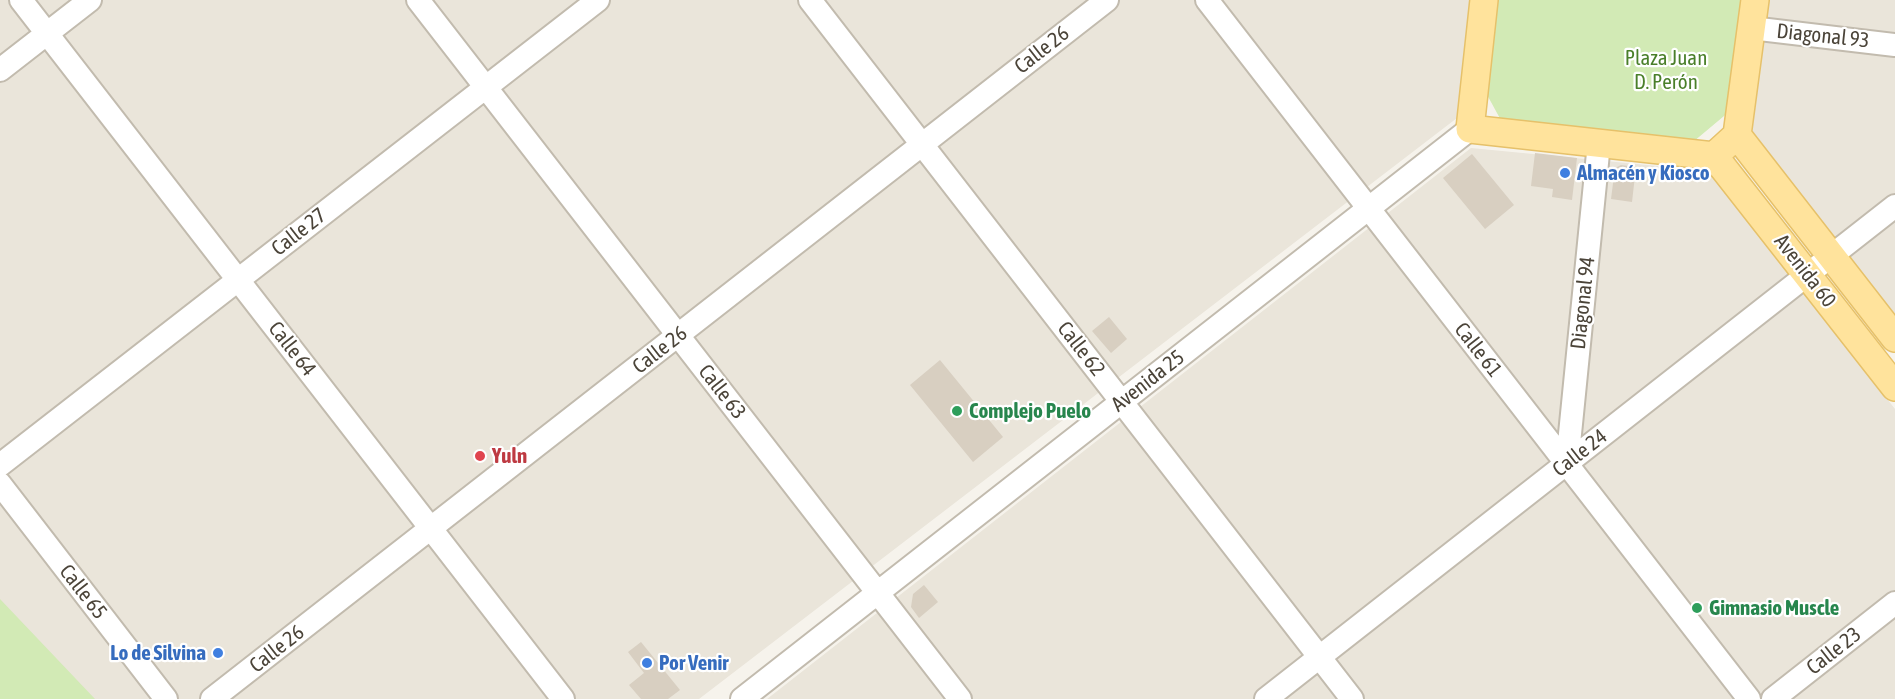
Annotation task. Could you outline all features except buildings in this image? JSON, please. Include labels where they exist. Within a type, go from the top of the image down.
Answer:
[{"type":"main road","points":[[1484,0],[1470,129],[1714,156],[1737,135],[1755,0]]},
{"type":"main road","name":"Avenida 60","points":[[1737,135],[1895,338]]},
{"type":"main road","name":"Avenida 60","points":[[1714,156],[1895,387]]},
{"type":"street","name":"Calle 64","points":[[21,0],[563,699]]},
{"type":"street","points":[[0,70],[90,0]]},
{"type":"street","name":"Calle 63","points":[[418,0],[960,699]]},
{"type":"street","name":"Calle 27","points":[[0,465],[598,0]]},
{"type":"street","name":"Calle 62","points":[[810,0],[1352,699]]},
{"type":"street","name":"Calle 26","points":[[212,699],[1107,0]]},
{"type":"street","name":"Calle 61","points":[[1207,0],[1749,699]]},
{"type":"street","name":"Diagonal 93","points":[[1751,28],[1895,45]]},
{"type":"street","name":"Avenida 25","points":[[742,699],[1470,129]]},
{"type":"street","name":"Diagonal 94","points":[[1566,464],[1599,143]]},
{"type":"street","name":"Calle 24","points":[[1266,699],[1895,206]]},
{"type":"street","name":"Calle 65","points":[[0,484],[166,699]]},
{"type":"street","name":"Calle 23","points":[[1773,699],[1895,603]]},
{"type":"shaded area","points":[[0,0],[1470,0],[1457,118],[699,699],[0,699]]},
{"type":"shaded area","points":[[1769,0],[1895,0],[1895,316],[1752,132]]},
{"type":"shaded area","points":[[1471,148],[1709,171],[1895,409],[1895,699],[767,699]]},
{"type":"green space","name":"Plaza Juan D. Perón","points":[[1494,0],[1746,0],[1730,111],[1693,142],[1503,124],[1485,91]]},
{"type":"green space","points":[[0,599],[95,699],[0,699]]},
{"type":"place","name":"Almacén y Kiosco","points":[[1565,173]]},
{"type":"place","name":"Complejo Puelo","points":[[957,411]]},
{"type":"place","name":"Yuln","points":[[480,456]]},
{"type":"place","name":"Gimnasio Muscle","points":[[1697,608]]},
{"type":"place","name":"Lo de Silvina","points":[[218,653]]},
{"type":"place","name":"Por Venir","points":[[647,663]]}]
